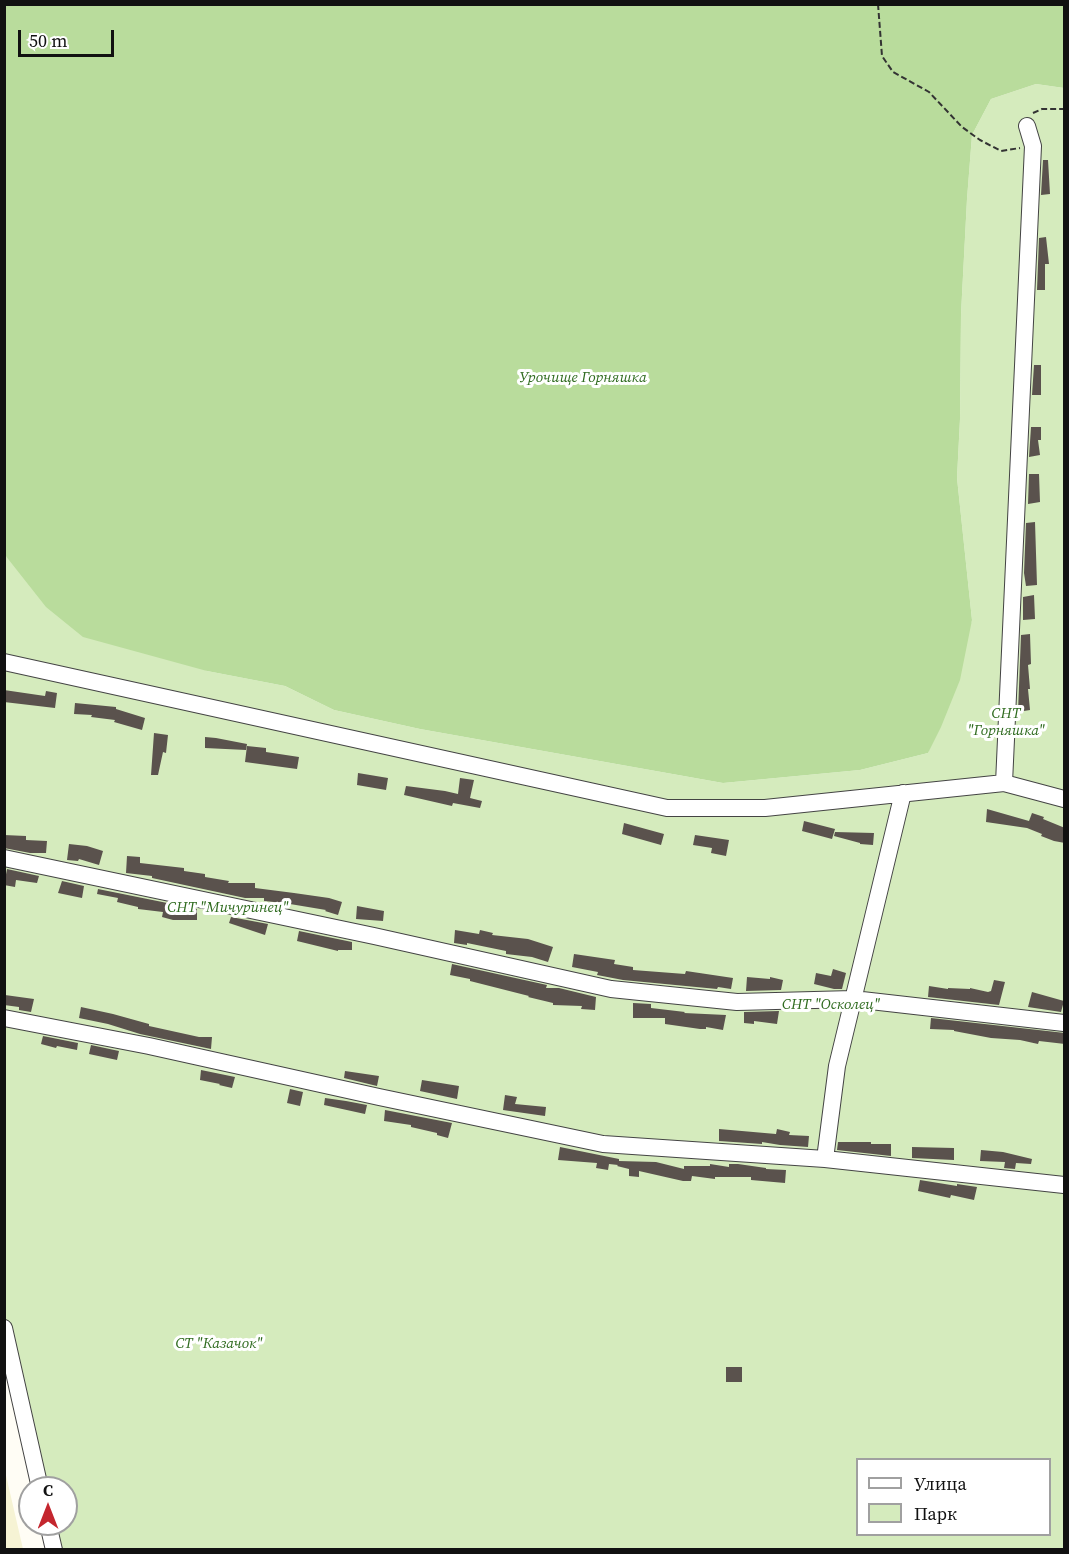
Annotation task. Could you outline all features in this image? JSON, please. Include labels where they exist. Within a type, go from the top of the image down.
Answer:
[{"type":"street","points":[[1004,783],[1033,146],[1027,126]]},
{"type":"street","points":[[4,662],[667,808],[765,808],[1004,783],[1065,800]]},
{"type":"street","points":[[825,1159],[837,1066],[903,794]]},
{"type":"street","points":[[4,858],[374,936],[611,989],[737,1002],[853,999],[1065,1023]]},
{"type":"street","points":[[4,1018],[149,1046],[390,1100],[603,1144],[825,1159],[1065,1185]]},
{"type":"street","points":[[4,1328],[37,1476]]},
{"type":"path","points":[[878,4],[882,56],[893,72],[929,92],[962,127],[990,146],[1001,151],[1033,146]]},
{"type":"path","points":[[1027,126],[1030,114],[1042,109],[1065,109]]},
{"type":"shaded area","points":[[4,1471],[23,1549],[5,1549]]},
{"type":"green space","name":"Урочище Горняшка","points":[[5,4],[1064,5],[1064,88],[1036,84],[991,99],[972,135],[961,314],[957,478],[972,620],[960,680],[928,753],[860,770],[723,783],[420,729],[334,710],[285,686],[207,671],[83,637],[46,607],[5,555]]},
{"type":"green space","points":[[1036,84],[1064,88],[1064,1549],[56,1549],[53,1536],[78,1536],[78,1476],[38,1476],[4,1328],[4,555],[207,671],[285,686],[334,710],[420,729],[723,783],[860,770],[928,753],[972,620],[957,478],[961,314],[972,135],[991,99]]},
{"type":"building","points":[[1043,160],[1048,160],[1050,194],[1041,195]]},
{"type":"building","points":[[1046,237],[1049,264],[1045,264],[1045,290],[1037,290],[1039,238]]},
{"type":"building","points":[[1034,365],[1041,365],[1041,395],[1032,395]]},
{"type":"building","points":[[1031,427],[1041,427],[1041,440],[1038,440],[1040,455],[1029,457]]},
{"type":"building","points":[[1029,474],[1039,474],[1040,502],[1028,504]]},
{"type":"building","points":[[1035,522],[1037,585],[1026,586],[1024,573],[1026,523]]},
{"type":"building","points":[[1034,595],[1035,619],[1023,620],[1023,597]]},
{"type":"building","points":[[1030,634],[1031,664],[1028,665],[1030,689],[1028,689],[1030,710],[1018,712],[1021,635]]},
{"type":"building","points":[[4,690],[45,696],[46,691],[57,693],[55,708],[4,702]]},
{"type":"building","points":[[75,703],[116,707],[116,709],[145,718],[142,730],[114,722],[115,720],[74,714]]},
{"type":"building","points":[[154,733],[168,735],[166,753],[163,752],[158,775],[151,775]]},
{"type":"building","points":[[205,737],[247,744],[246,750],[205,748]]},
{"type":"building","points":[[247,746],[266,748],[266,752],[299,757],[297,769],[245,762]]},
{"type":"building","points":[[358,773],[388,778],[386,790],[357,785]]},
{"type":"building","points":[[460,778],[474,780],[470,798],[482,801],[480,808],[453,803],[452,806],[404,795],[406,786],[458,794]]},
{"type":"building","points":[[987,809],[1029,821],[1032,813],[1044,817],[1043,819],[1065,828],[1065,843],[1041,836],[1042,834],[1027,828],[986,822]]},
{"type":"building","points":[[804,821],[835,829],[832,839],[802,831]]},
{"type":"building","points":[[624,823],[664,834],[661,845],[622,834]]},
{"type":"building","points":[[835,832],[874,833],[873,845],[860,844],[834,836]]},
{"type":"building","points":[[4,835],[26,836],[26,840],[47,841],[46,853],[30,853],[4,848]]},
{"type":"building","points":[[695,835],[729,840],[726,856],[711,853],[712,848],[693,845]]},
{"type":"building","points":[[69,844],[103,851],[99,865],[79,859],[78,861],[67,860]]},
{"type":"building","points":[[127,856],[140,857],[140,863],[184,868],[184,871],[205,874],[205,877],[229,881],[228,883],[255,883],[255,888],[329,898],[342,902],[338,915],[326,910],[264,901],[264,898],[245,898],[152,878],[152,876],[126,873]]},
{"type":"building","points":[[7,869],[39,876],[37,883],[16,880],[15,887],[4,885]]},
{"type":"building","points":[[62,881],[84,886],[82,898],[58,893]]},
{"type":"building","points":[[98,889],[197,909],[197,920],[173,920],[162,917],[163,912],[138,909],[138,907],[117,902],[118,898],[97,894]]},
{"type":"building","points":[[357,906],[384,911],[383,921],[356,919]]},
{"type":"building","points":[[231,917],[268,924],[265,935],[229,923]]},
{"type":"building","points":[[455,930],[479,934],[480,930],[493,933],[492,935],[528,939],[553,947],[548,962],[532,957],[506,954],[506,951],[467,943],[467,945],[454,943]]},
{"type":"building","points":[[299,931],[352,942],[352,950],[338,951],[297,941]]},
{"type":"building","points":[[574,954],[615,960],[614,964],[633,967],[633,970],[685,974],[686,971],[733,978],[731,989],[623,980],[597,975],[598,972],[572,967]]},
{"type":"building","points":[[452,964],[547,985],[546,988],[559,988],[596,997],[595,1010],[581,1009],[582,1006],[553,1005],[553,1003],[529,996],[450,975]]},
{"type":"building","points":[[833,969],[846,973],[842,989],[814,984],[816,973],[831,976]]},
{"type":"building","points":[[747,977],[770,979],[770,977],[783,980],[781,990],[746,991]]},
{"type":"building","points":[[994,980],[1005,982],[999,1005],[928,997],[929,986],[948,989],[970,988],[988,992],[991,991]]},
{"type":"building","points":[[1032,992],[1064,1001],[1061,1012],[1028,1007]]},
{"type":"building","points":[[5,995],[34,999],[31,1012],[19,1010],[19,1007],[4,1005]]},
{"type":"building","points":[[633,1003],[651,1004],[651,1008],[684,1013],[726,1015],[723,1030],[665,1024],[665,1018],[633,1018]]},
{"type":"building","points":[[81,1007],[149,1024],[149,1026],[199,1037],[212,1037],[211,1049],[79,1018]]},
{"type":"building","points":[[779,1011],[777,1024],[754,1021],[754,1024],[744,1023],[744,1012]]},
{"type":"building","points":[[931,1018],[1065,1033],[1065,1044],[1039,1041],[1038,1044],[991,1038],[954,1030],[930,1029]]},
{"type":"building","points":[[43,1036],[78,1043],[77,1050],[41,1044]]},
{"type":"building","points":[[91,1045],[119,1051],[117,1060],[89,1054]]},
{"type":"building","points":[[201,1070],[235,1077],[232,1088],[200,1080]]},
{"type":"building","points":[[345,1071],[379,1076],[377,1086],[344,1078]]},
{"type":"building","points":[[422,1080],[459,1086],[457,1099],[420,1091]]},
{"type":"building","points":[[290,1089],[303,1092],[300,1106],[287,1103]]},
{"type":"building","points":[[505,1095],[517,1097],[515,1104],[546,1107],[545,1116],[503,1110]]},
{"type":"building","points":[[325,1098],[367,1105],[365,1114],[324,1105]]},
{"type":"building","points":[[385,1110],[452,1123],[448,1138],[411,1127],[411,1125],[384,1121]]},
{"type":"building","points":[[719,1129],[776,1134],[777,1129],[790,1132],[789,1135],[809,1136],[808,1147],[762,1142],[762,1144],[719,1141]]},
{"type":"building","points":[[838,1142],[891,1144],[891,1156],[837,1150]]},
{"type":"building","points":[[560,1147],[619,1159],[619,1161],[656,1162],[684,1169],[684,1166],[710,1166],[710,1164],[729,1167],[729,1164],[738,1164],[786,1170],[785,1183],[751,1180],[751,1177],[715,1177],[715,1179],[692,1176],[691,1181],[683,1181],[639,1171],[639,1177],[629,1176],[629,1169],[618,1165],[609,1164],[608,1170],[596,1168],[597,1163],[558,1160]]},
{"type":"building","points":[[912,1147],[954,1148],[954,1160],[912,1158]]},
{"type":"building","points":[[981,1150],[1003,1152],[1032,1159],[1031,1164],[1016,1163],[1015,1169],[1004,1168],[1005,1162],[980,1161]]},
{"type":"building","points":[[920,1180],[977,1187],[974,1200],[951,1195],[950,1198],[918,1191]]},
{"type":"building","points":[[726,1367],[742,1367],[742,1382],[726,1382]]},
{"type":"park label","name":"СНТ \"Горняшка\"","points":[[1006,722]]},
{"type":"park label","name":"СНТ \"Мичуринец\"","points":[[228,908]]},
{"type":"park label","name":"СНТ \"Осколец\"","points":[[831,1005]]},
{"type":"park label","name":"СТ \"Казачок\"","points":[[219,1344]]}]
